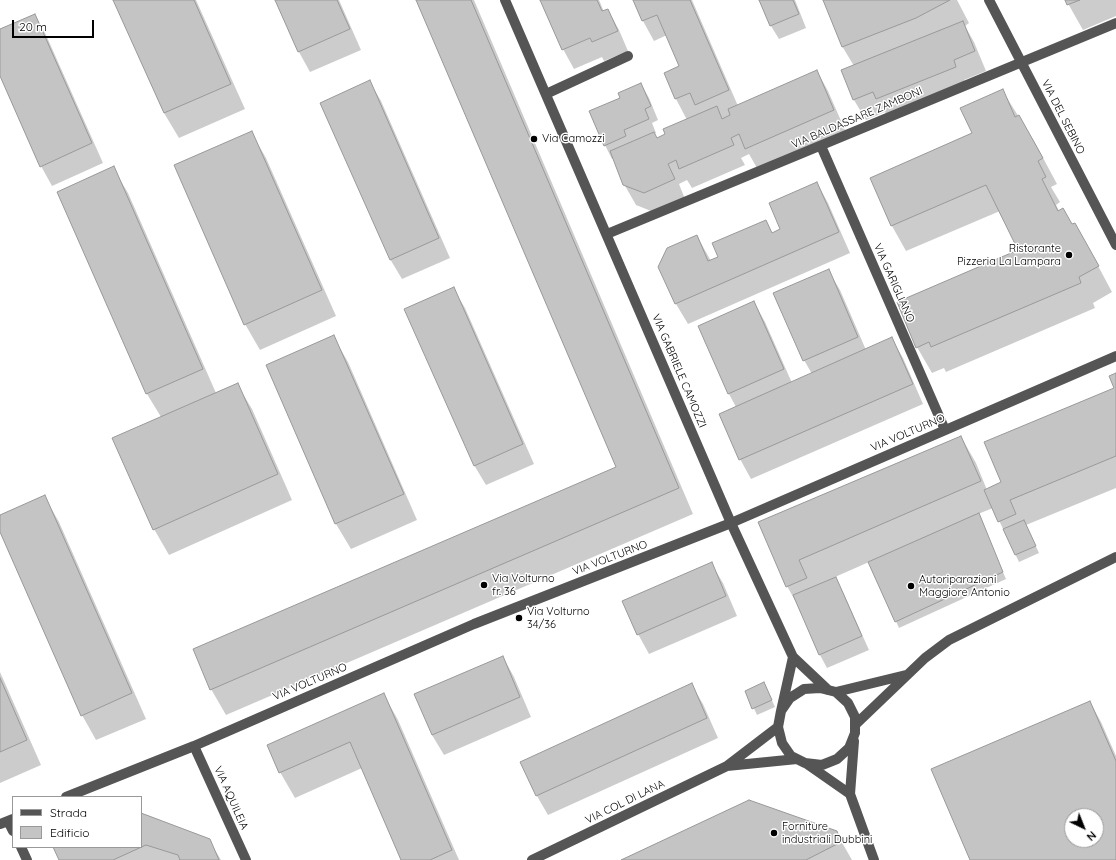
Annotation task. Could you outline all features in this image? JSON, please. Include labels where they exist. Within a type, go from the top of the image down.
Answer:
[{"type":"street","name":"VIA GABRIELE CAMOZZI","points":[[505,0],[731,523],[793,657],[832,691]]},
{"type":"street","name":"VIA DEL SEBINO","points":[[989,0],[1116,245]]},
{"type":"street","name":"VIA BALDASSARE ZAMBONI","points":[[607,234],[821,146],[1021,61],[1116,23]]},
{"type":"street","points":[[546,94],[628,56]]},
{"type":"street","name":"VIA GARIGLIANO","points":[[821,146],[945,430]]},
{"type":"street","name":"VIA VOLTURNO","points":[[69,796],[194,746],[474,624],[731,523],[1116,356]]},
{"type":"street","points":[[802,761],[822,765],[837,759],[849,748],[855,729],[906,675],[949,640],[1116,557]]},
{"type":"street","points":[[793,657],[778,727],[782,743],[792,756],[802,761],[850,794]]},
{"type":"street","points":[[832,691],[906,675]]},
{"type":"street","points":[[781,711],[790,698],[804,689],[820,688],[832,691],[848,702],[855,717],[850,794],[874,860]]},
{"type":"street","name":"VIA COL DI LANA","points":[[532,860],[727,766],[778,727]]},
{"type":"street","name":"VIA AQUILEIA","points":[[194,746],[246,860]]},
{"type":"street","name":"VIA COL DI LANA","points":[[727,766],[802,761]]},
{"type":"street","points":[[21,848],[27,860]]},
{"type":"building","points":[[113,0],[194,0],[231,84],[164,113]]},
{"type":"building","points":[[275,0],[337,0],[350,29],[298,52]]},
{"type":"building","points":[[416,0],[471,0],[679,488],[210,690],[193,649],[616,467]]},
{"type":"building","points":[[540,0],[597,0],[602,11],[608,9],[618,31],[592,42],[590,38],[562,50]]},
{"type":"building","points":[[633,0],[690,0],[729,90],[695,105],[690,93],[675,99],[664,73],[679,66],[657,15],[642,21]]},
{"type":"building","points":[[759,0],[793,0],[799,14],[770,26]]},
{"type":"building","points":[[823,0],[950,0],[916,18],[842,47]]},
{"type":"building","points":[[1065,0],[1080,0],[1067,5]]},
{"type":"building","points":[[35,14],[92,143],[40,167],[0,76],[0,29]]},
{"type":"building","points":[[963,21],[975,51],[954,60],[956,67],[876,99],[873,92],[853,100],[841,70]]},
{"type":"building","points":[[817,70],[834,110],[745,149],[739,134],[731,138],[734,145],[679,169],[676,160],[668,164],[675,179],[644,193],[623,185],[610,151],[654,132],[657,138],[665,134],[663,129],[717,106],[722,119],[730,115],[728,109]]},
{"type":"building","points":[[370,80],[439,238],[390,260],[320,103]]},
{"type":"building","points":[[641,83],[651,106],[645,109],[649,119],[624,130],[626,136],[604,146],[589,111],[620,98],[618,93]]},
{"type":"building","points":[[1003,89],[1015,117],[1019,115],[1043,158],[1038,161],[1046,177],[1042,179],[1058,211],[1063,208],[1072,224],[1075,223],[1099,266],[1079,277],[1081,283],[931,347],[929,342],[916,348],[897,302],[1018,250],[986,185],[891,226],[870,178],[972,133],[960,108]]},
{"type":"building","points":[[252,131],[322,290],[244,325],[174,165]]},
{"type":"building","points":[[114,166],[203,369],[146,394],[57,192]]},
{"type":"building","points":[[817,182],[839,232],[675,304],[658,267],[667,248],[697,235],[708,261],[718,257],[712,243],[766,220],[772,233],[780,229],[769,203]]},
{"type":"building","points":[[829,269],[858,337],[803,361],[773,293]]},
{"type":"building","points":[[454,287],[523,444],[474,466],[404,309]]},
{"type":"building","points":[[754,301],[784,369],[728,394],[698,326]]},
{"type":"building","points":[[334,335],[404,494],[335,524],[266,365]]},
{"type":"building","points":[[892,337],[913,384],[739,460],[719,414]]},
{"type":"building","points":[[1116,373],[1116,456],[1010,500],[1016,514],[998,522],[984,490],[1001,482],[984,442],[1114,388],[1109,376]]},
{"type":"building","points":[[238,383],[278,474],[153,530],[112,438]]},
{"type":"building","points":[[961,436],[981,481],[799,560],[807,578],[786,587],[758,522]]},
{"type":"building","points":[[45,495],[132,693],[81,716],[0,532],[0,515]]},
{"type":"building","points":[[979,513],[1003,572],[895,622],[868,562]]},
{"type":"building","points":[[1024,520],[1036,546],[1015,555],[1003,529]]},
{"type":"building","points":[[712,562],[726,596],[637,635],[622,601]]},
{"type":"building","points":[[836,577],[862,636],[819,655],[793,595]]},
{"type":"building","points":[[503,656],[520,697],[432,735],[414,694]]},
{"type":"building","points":[[0,678],[27,740],[0,752]]},
{"type":"building","points":[[764,682],[772,700],[752,709],[745,691]]},
{"type":"building","points":[[692,683],[707,718],[536,796],[520,762]]},
{"type":"building","points":[[384,693],[452,850],[430,860],[401,860],[350,742],[279,773],[267,745]]},
{"type":"building","points":[[1090,701],[1116,761],[1116,860],[970,860],[931,769]]},
{"type":"building","points":[[749,800],[837,831],[841,842],[806,860],[621,860]]},
{"type":"building","points":[[142,813],[210,839],[219,860],[180,860],[178,855],[146,845],[142,847]]},
{"type":"building","points":[[53,848],[139,848],[113,860],[59,860]]},
{"type":"place","name":"Via Camozzi","points":[[534,139]]},
{"type":"place","name":"Ristorante Pizzeria La Lampara","points":[[1069,255]]},
{"type":"place","name":"Via Volturno fr. 36","points":[[484,585]]},
{"type":"place","name":"Autoriparazioni Maggiore Antonio","points":[[911,586]]},
{"type":"place","name":"Via Volturno 34/36","points":[[519,618]]},
{"type":"place","name":"Forniture industriali Dubbini","points":[[774,833]]}]
